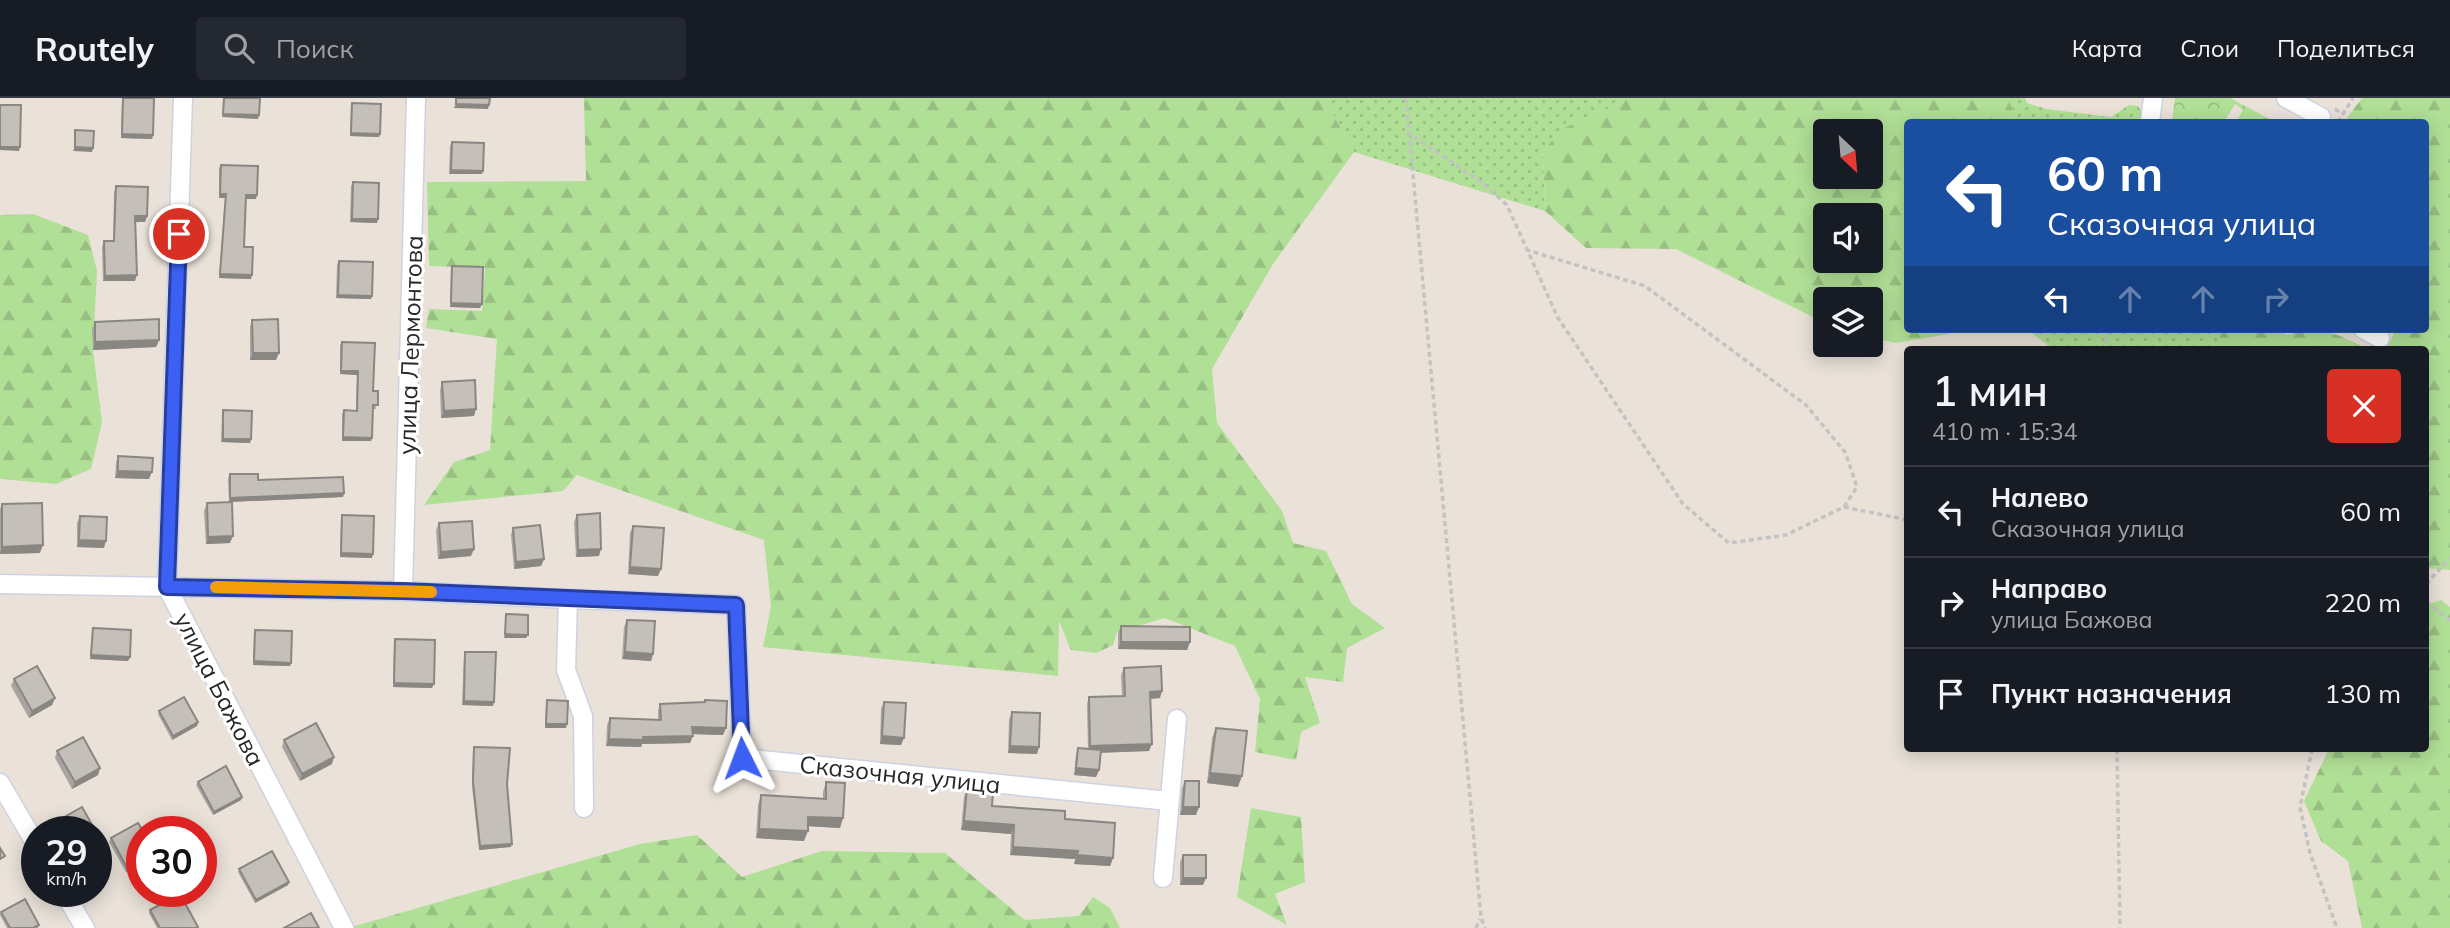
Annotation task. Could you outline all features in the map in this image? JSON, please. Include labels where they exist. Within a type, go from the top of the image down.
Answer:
[{"type":"street","name":"улица Бажова","points":[[183,98],[167,587],[344,928]]},
{"type":"street","name":"улица Лермонтова","points":[[403,591],[416,98]]},
{"type":"street","points":[[2150,119],[2151,98]]},
{"type":"street","points":[[2287,98],[2321,117],[2320,119]]},
{"type":"street","points":[[2371,333],[2380,338]]},
{"type":"street","name":"Сказочная улица","points":[[0,584],[403,591],[736,605],[742,758],[1169,802]]},
{"type":"street","points":[[568,599],[566,670],[583,716],[584,808]]},
{"type":"street","points":[[1163,878],[1177,719]]},
{"type":"street","points":[[0,783],[21,819]]},
{"type":"street","points":[[73,907],[85,928]]},
{"type":"path","points":[[1406,98],[1480,917],[1485,928]]},
{"type":"path","points":[[2340,119],[2353,98]]},
{"type":"path","points":[[1407,132],[1484,184],[1507,205],[1527,250],[1558,317],[1683,504],[1729,543],[1786,535],[1844,507],[1857,487],[1845,452],[1806,405],[1645,286],[1527,250]]},
{"type":"path","points":[[1844,507],[1904,519]]},
{"type":"path","points":[[2429,581],[2450,558]]},
{"type":"path","points":[[2429,604],[2450,620]]},
{"type":"path","points":[[2117,752],[2120,928]]},
{"type":"path","points":[[2311,752],[2301,807],[2310,853],[2337,928]]},
{"type":"path","points":[[1476,928],[1480,917]]},
{"type":"green space","points":[[584,98],[1324,98],[1354,152],[1273,264],[1212,369],[1217,423],[1282,511],[1293,543],[1326,551],[1352,604],[1385,628],[1347,648],[1343,682],[1305,677],[1320,723],[1301,732],[1296,760],[1255,752],[1260,699],[1235,646],[1165,618],[1117,632],[1113,645],[1096,653],[1071,650],[1059,621],[1058,676],[763,647],[771,606],[764,540],[577,475],[563,491],[424,505],[454,462],[490,450],[497,339],[426,328],[429,309],[482,311],[485,268],[429,266],[427,182],[586,181]]},
{"type":"green space","points":[[1324,98],[1625,98],[1621,103],[1566,127],[1543,150],[1545,211],[1354,152]]},
{"type":"green space","points":[[1625,98],[2009,98],[2015,119],[1904,119],[1904,333],[1950,333],[1895,343],[1883,340],[1883,287],[1813,287],[1813,317],[1676,249],[1586,248],[1545,211],[1543,150],[1566,127],[1621,103]]},
{"type":"green space","points":[[2009,98],[2025,98],[2027,103],[2046,109],[2111,117],[2129,105],[2138,106],[2143,114],[2142,119],[2015,119]]},
{"type":"green space","points":[[2175,98],[2230,98],[2269,119],[2238,119],[2243,110],[2235,104],[2226,119],[2172,119]]},
{"type":"green space","points":[[2362,98],[2450,98],[2450,570],[2429,568],[2429,346],[2388,346],[2394,333],[2429,333],[2429,119],[2346,119]]},
{"type":"green space","points":[[33,214],[88,235],[97,271],[93,350],[102,422],[91,469],[56,484],[0,479],[0,215]]},
{"type":"green space","points":[[2031,333],[2221,333],[2216,346],[2049,346]]},
{"type":"green space","points":[[2221,333],[2330,333],[2362,346],[2216,346]]},
{"type":"green space","points":[[2441,600],[2450,607],[2450,928],[2362,928],[2348,861],[2321,841],[2304,801],[2328,752],[2429,752],[2429,604]]},
{"type":"green space","points":[[1251,808],[1301,817],[1305,882],[1275,894],[1287,925],[1237,897]]},
{"type":"green space","points":[[697,835],[742,877],[822,851],[945,853],[1025,920],[1079,916],[1093,897],[1110,908],[1120,928],[348,928],[640,844]]},
{"type":"building","points":[[123,98],[154,98],[153,135],[122,134]]},
{"type":"building","points":[[224,98],[260,98],[259,115],[223,114]]},
{"type":"building","points":[[456,98],[490,98],[489,105],[456,104]]},
{"type":"building","points":[[352,103],[381,104],[380,134],[351,133]]},
{"type":"building","points":[[0,105],[21,105],[20,147],[0,147]]},
{"type":"building","points":[[75,130],[94,131],[93,148],[75,147]]},
{"type":"building","points":[[452,142],[484,143],[483,171],[451,170]]},
{"type":"building","points":[[221,165],[258,166],[257,195],[246,195],[244,247],[253,247],[252,275],[220,274],[226,194],[220,194]]},
{"type":"building","points":[[353,182],[379,183],[378,219],[352,219]]},
{"type":"building","points":[[116,186],[148,187],[147,216],[135,216],[137,275],[105,276],[104,241],[114,241]]},
{"type":"building","points":[[339,261],[373,262],[372,296],[338,295]]},
{"type":"building","points":[[452,266],[483,267],[482,304],[451,303]]},
{"type":"building","points":[[159,319],[159,340],[95,342],[95,322]]},
{"type":"building","points":[[278,319],[279,353],[253,353],[252,320]]},
{"type":"building","points":[[342,342],[375,343],[373,391],[378,391],[378,405],[373,405],[372,438],[343,437],[344,410],[357,411],[358,371],[341,371]]},
{"type":"building","points":[[475,380],[476,409],[444,411],[442,382]]},
{"type":"building","points":[[223,410],[252,411],[251,439],[223,439]]},
{"type":"building","points":[[118,456],[153,458],[152,472],[118,471]]},
{"type":"building","points":[[230,474],[258,474],[258,480],[343,477],[344,493],[230,498]]},
{"type":"building","points":[[232,502],[233,536],[208,537],[207,503]]},
{"type":"building","points":[[42,503],[43,545],[2,547],[2,504]]},
{"type":"building","points":[[600,513],[601,549],[578,550],[577,515]]},
{"type":"building","points":[[342,515],[374,516],[373,554],[341,553]]},
{"type":"building","points":[[80,516],[107,517],[106,541],[79,540]]},
{"type":"building","points":[[472,521],[474,549],[441,552],[439,523]]},
{"type":"building","points":[[540,525],[544,559],[516,562],[513,528]]},
{"type":"building","points":[[633,526],[664,528],[661,569],[630,567]]},
{"type":"building","points":[[506,614],[528,615],[528,635],[505,634]]},
{"type":"building","points":[[627,620],[655,621],[653,654],[625,652]]},
{"type":"building","points":[[1121,626],[1190,627],[1190,642],[1121,642]]},
{"type":"building","points":[[93,628],[131,630],[130,657],[91,655]]},
{"type":"building","points":[[255,630],[292,631],[291,663],[254,661]]},
{"type":"building","points":[[395,639],[435,640],[434,684],[394,683]]},
{"type":"building","points":[[465,652],[496,652],[494,702],[464,701]]},
{"type":"building","points":[[37,666],[55,698],[32,711],[14,679]]},
{"type":"building","points":[[1161,666],[1162,691],[1150,692],[1152,744],[1090,746],[1089,697],[1125,696],[1124,668]]},
{"type":"building","points":[[184,697],[198,722],[173,736],[159,711]]},
{"type":"building","points":[[547,700],[568,701],[567,724],[546,724]]},
{"type":"building","points":[[727,701],[726,728],[692,727],[693,736],[643,737],[643,740],[609,739],[610,718],[661,720],[660,704]]},
{"type":"building","points":[[884,702],[906,703],[904,738],[882,736]]},
{"type":"building","points":[[1012,712],[1040,713],[1039,747],[1010,746]]},
{"type":"building","points":[[316,723],[334,757],[302,774],[284,740]]},
{"type":"building","points":[[1216,728],[1247,731],[1242,776],[1210,773]]},
{"type":"building","points":[[83,737],[100,768],[75,782],[57,751]]},
{"type":"building","points":[[474,747],[510,748],[507,784],[512,844],[480,846],[473,782]]},
{"type":"building","points":[[1078,748],[1101,750],[1099,770],[1076,768]]},
{"type":"building","points":[[226,766],[242,797],[214,812],[198,782]]},
{"type":"building","points":[[1185,781],[1199,781],[1199,807],[1183,807]]},
{"type":"building","points":[[826,782],[845,783],[843,818],[808,817],[808,831],[759,829],[761,795],[826,799]]},
{"type":"building","points":[[967,788],[993,791],[992,806],[1065,811],[1065,819],[1115,823],[1113,858],[1077,855],[1078,851],[1013,847],[1014,825],[964,821]]},
{"type":"building","points":[[82,807],[87,816],[66,816]]},
{"type":"building","points":[[126,830],[126,866],[112,840]]},
{"type":"building","points":[[272,851],[289,882],[256,900],[239,869]]},
{"type":"building","points":[[1183,855],[1206,855],[1206,878],[1183,878]]},
{"type":"building","points":[[21,901],[21,907],[29,907],[39,925],[33,928],[10,928],[1,912]]},
{"type":"building","points":[[156,907],[187,907],[198,927],[160,928],[150,910]]},
{"type":"building","points":[[311,913],[319,928],[284,928]]},
{"type":"slow traffic","points":[[216,587],[431,592]]},
{"type":"route","points":[[179,234],[167,587],[403,591],[736,605],[741,674],[739,701],[742,758]]}]
